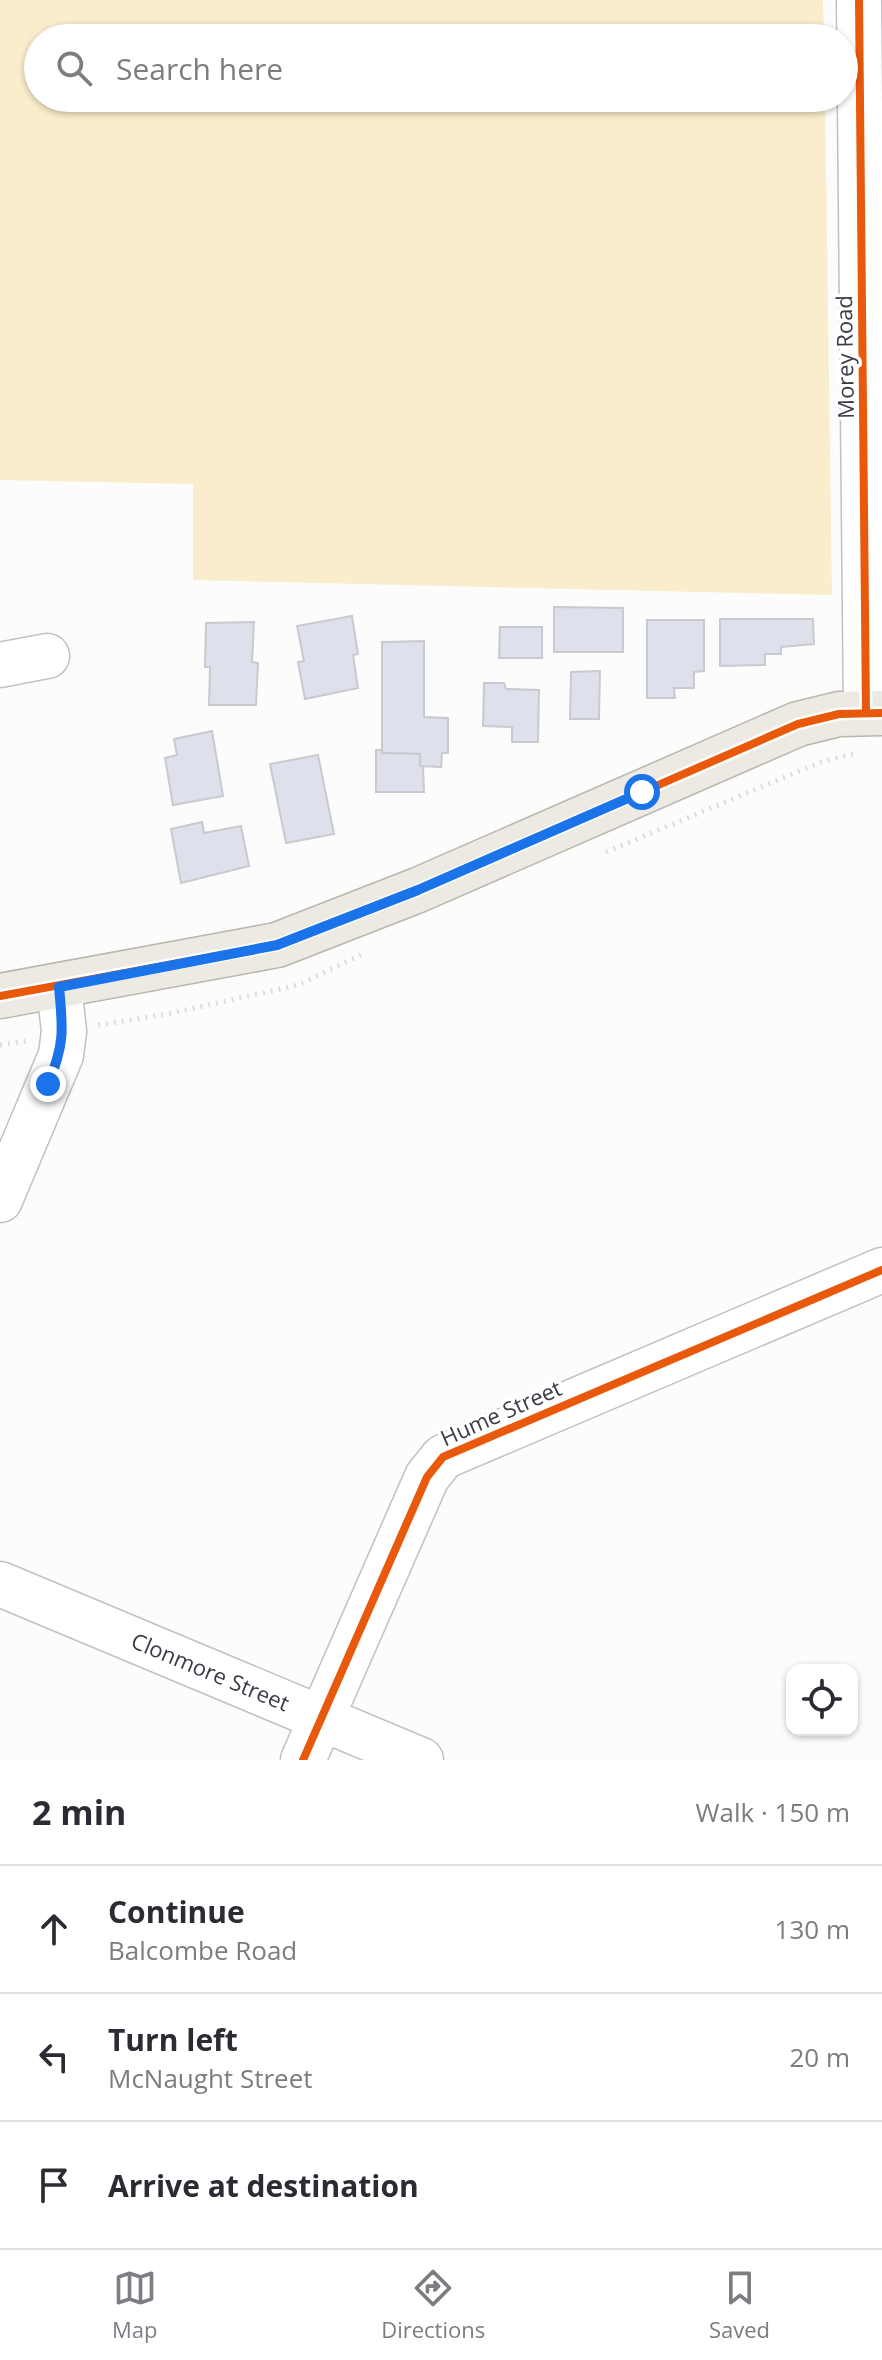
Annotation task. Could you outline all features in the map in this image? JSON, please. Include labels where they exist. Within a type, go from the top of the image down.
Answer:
[{"type":"main road","points":[[0,996],[277,945],[418,890],[777,732],[821,717],[874,713]]},
{"type":"street","name":"Morey Road","points":[[859,0],[874,713]]},
{"type":"street","points":[[0,665],[47,656]]},
{"type":"street","points":[[0,1200],[61,1055],[64,1031],[59,987]]},
{"type":"street","name":"Hume Street","points":[[303,1760],[427,1477],[443,1457],[882,1270]]},
{"type":"street","name":"Clonmore Street","points":[[0,1584],[421,1760]]},
{"type":"shaded area","points":[[0,0],[823,0],[824,24],[24,24],[24,112],[825,112],[832,595],[193,580],[193,484],[0,480]]},
{"type":"building","points":[[554,607],[623,608],[623,652],[554,652]]},
{"type":"building","points":[[352,616],[358,654],[353,655],[358,688],[305,699],[298,662],[304,661],[297,626]]},
{"type":"building","points":[[720,619],[813,619],[814,644],[781,647],[781,654],[765,654],[765,665],[720,666]]},
{"type":"building","points":[[647,620],[704,620],[704,671],[694,672],[694,688],[674,688],[675,698],[647,698]]},
{"type":"building","points":[[254,622],[252,662],[258,663],[256,705],[209,705],[210,667],[205,667],[206,623]]},
{"type":"building","points":[[500,627],[542,627],[542,658],[499,658]]},
{"type":"building","points":[[424,641],[424,717],[448,718],[448,753],[442,753],[441,767],[420,766],[420,754],[382,753],[382,642]]},
{"type":"building","points":[[600,671],[599,719],[570,719],[571,672]]},
{"type":"building","points":[[484,683],[504,683],[506,689],[539,690],[538,742],[512,742],[512,727],[483,726]]},
{"type":"building","points":[[212,731],[223,796],[173,805],[165,758],[177,755],[174,739]]},
{"type":"building","points":[[376,750],[382,750],[382,753],[420,754],[424,792],[376,792]]},
{"type":"building","points":[[318,755],[334,834],[286,843],[270,764]]},
{"type":"building","points":[[202,822],[204,833],[241,826],[249,866],[181,883],[171,829]]},
{"type":"cycle path","points":[[859,0],[866,713]]},
{"type":"cycle path","points":[[0,996],[277,945],[418,890],[798,724],[839,714],[882,713]]},
{"type":"cycle path","points":[[303,1760],[427,1477],[443,1457],[882,1270]]},
{"type":"route","points":[[48,1084],[61,1055],[64,1031],[59,987],[277,945],[418,890],[642,792]]}]
